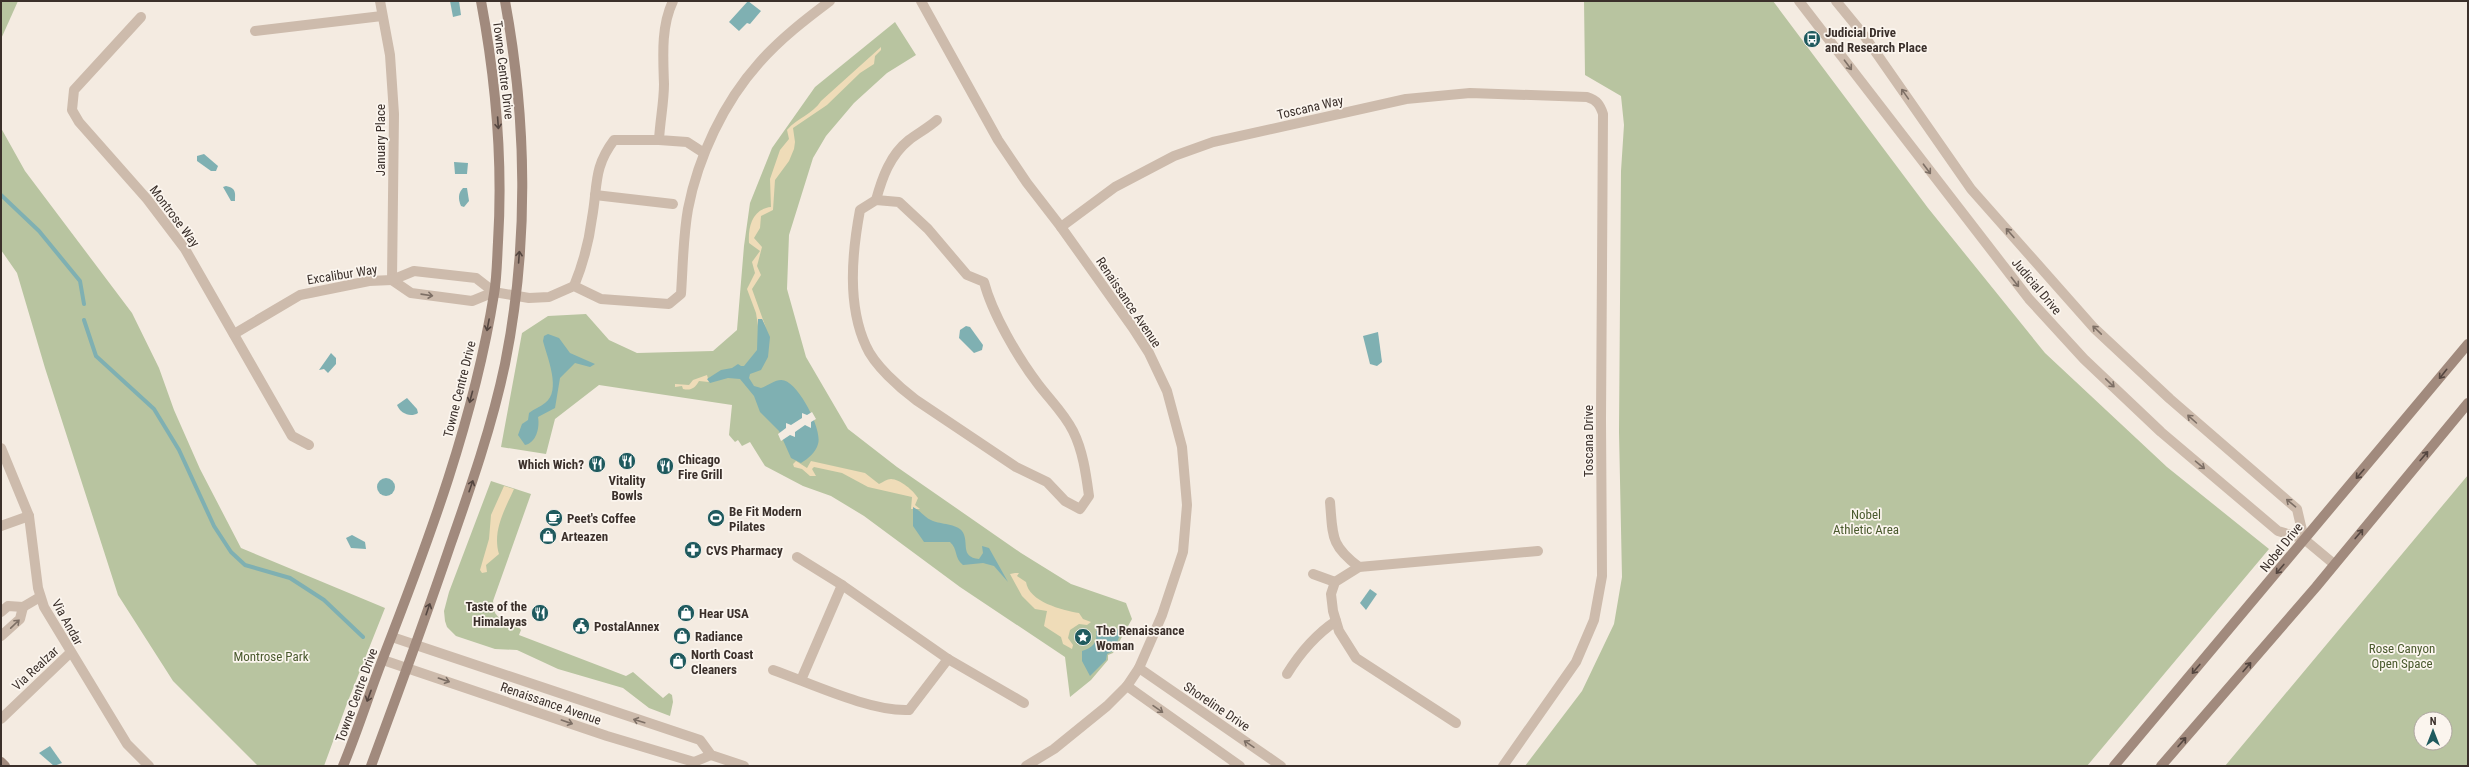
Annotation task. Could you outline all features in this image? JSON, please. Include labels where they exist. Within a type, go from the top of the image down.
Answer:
[{"type":"main road","name":"Towne Centre Drive","points":[[343,766],[392,637],[459,443],[481,359],[494,292],[499,219],[498,127],[490,51],[481,1]]},
{"type":"main road","name":"Towne Centre Drive","points":[[371,766],[415,646],[477,467],[497,400],[515,295],[521,224],[522,154],[518,97],[505,1]]},
{"type":"main road","name":"Nobel Drive","points":[[2114,766],[2468,344]]},
{"type":"main road","points":[[2161,766],[2334,564],[2468,403]]},
{"type":"main road","points":[[1,762],[5,766]]},
{"type":"street","name":"January Place","points":[[380,1],[390,56],[394,114],[392,280]]},
{"type":"street","points":[[659,140],[664,84],[662,66],[666,16],[673,1]]},
{"type":"street","points":[[574,286],[601,299],[668,304],[679,298],[688,209],[704,153],[730,104],[759,63],[803,22],[830,1]]},
{"type":"street","name":"Renaissance Avenue","points":[[921,1],[998,140],[1026,183],[1061,227],[1149,353],[1167,391],[1182,447],[1187,505],[1183,552],[1162,616],[1139,668],[1126,686],[1092,719],[1054,749],[1026,766]]},
{"type":"street","name":"Judicial Drive","points":[[1798,1],[2029,299],[2084,359],[2161,432],[2278,531],[2304,539],[2334,564]]},
{"type":"street","name":"Judicial Drive","points":[[1836,1],[1863,34],[1971,189],[2094,328],[2181,409],[2297,509],[2304,539]]},
{"type":"street","points":[[256,31],[382,16]]},
{"type":"street","name":"Montrose Way","points":[[141,17],[74,90],[72,110],[79,122],[147,199],[185,249],[292,436],[309,445]]},
{"type":"street","name":"Toscana Way","points":[[1061,227],[1114,187],[1174,156],[1213,142],[1406,99],[1470,93],[1587,97]]},
{"type":"street","name":"Toscana Drive","points":[[1503,766],[1576,662],[1594,620],[1602,576],[1601,420],[1603,114],[1601,106],[1594,99],[1587,97]]},
{"type":"street","points":[[876,200],[899,202],[928,230],[967,275],[984,282],[989,302],[1024,365],[1064,414],[1074,432],[1084,463],[1089,496],[1080,509],[1065,501],[1047,482],[1016,467],[916,400],[902,389],[866,347],[858,320],[854,296],[855,234],[860,210],[876,200],[883,174],[895,156],[908,141],[937,120]]},
{"type":"street","points":[[494,292],[529,298],[549,297],[574,286],[584,261],[595,195],[596,172],[604,153],[614,140],[659,140],[687,142],[704,153]]},
{"type":"street","points":[[595,195],[673,204]]},
{"type":"street","name":"Excalibur Way","points":[[234,334],[300,294],[369,281],[392,280],[414,271],[476,278],[494,292],[472,301],[411,293],[392,280]]},
{"type":"street","name":"Via Andar","points":[[2,454],[29,516],[40,597],[70,653],[127,744],[149,766]]},
{"type":"street","points":[[1330,502],[1333,540],[1342,554],[1359,567]]},
{"type":"street","points":[[1,526],[29,516]]},
{"type":"street","points":[[1456,723],[1356,658],[1339,631],[1336,621],[1331,594],[1335,582],[1359,567],[1538,551]]},
{"type":"street","points":[[797,557],[842,585],[948,659],[1024,703]]},
{"type":"street","points":[[1313,574],[1335,582]]},
{"type":"street","points":[[801,680],[842,585]]},
{"type":"street","points":[[1,612],[8,606],[23,607],[40,597]]},
{"type":"street","points":[[1,636],[20,619],[23,607]]},
{"type":"street","points":[[1287,674],[1320,631],[1336,621]]},
{"type":"street","name":"Renaissance Avenue","points":[[383,660],[607,736],[694,762],[711,755],[700,740],[415,646],[392,637]]},
{"type":"street","name":"Via Realzar","points":[[1,718],[70,653]]},
{"type":"street","points":[[773,670],[815,686],[892,711],[911,714],[948,659]]},
{"type":"street","name":"Shoreline Drive","points":[[1139,668],[1281,766]]},
{"type":"street","points":[[1126,686],[1240,766]]},
{"type":"street","points":[[711,755],[744,766]]},
{"type":"green space","points":[[1,1],[18,1],[1,39]]},
{"type":"green space","name":"Nobel Athletic Area","points":[[1584,1],[1773,1],[1928,208],[2045,353],[2167,467],[2269,549],[2087,766],[1525,766],[1582,691],[1614,624],[1622,577],[1619,432],[1621,171],[1624,125],[1621,96],[1585,75]]},
{"type":"green space","points":[[895,22],[916,55],[887,73],[854,103],[826,136],[813,158],[789,235],[787,289],[806,357],[848,429],[897,467],[1021,553],[1071,584],[1126,603],[1132,619],[1113,653],[1108,655],[1108,660],[1091,680],[1070,697],[1065,657],[960,587],[864,516],[831,496],[803,486],[765,466],[750,442],[742,446],[738,440],[735,442],[729,435],[732,405],[599,385],[555,419],[546,454],[501,447],[522,333],[548,316],[586,314],[609,340],[637,353],[713,351],[737,330],[744,246],[750,203],[772,148],[815,87]]},
{"type":"green space","name":"Montrose Park","points":[[1,128],[25,171],[132,313],[159,368],[174,410],[200,469],[241,548],[385,608],[324,766],[258,766],[173,681],[118,595],[45,368],[17,273],[1,250]]},
{"type":"green space","name":"Rose Canyon Open Space","points":[[2468,475],[2468,766],[2225,766]]},
{"type":"green space","points":[[491,481],[531,494],[493,601],[495,613],[500,619],[497,621],[501,625],[515,623],[521,630],[519,635],[626,676],[633,672],[663,698],[669,693],[672,695],[673,702],[670,716],[649,708],[623,688],[558,669],[517,650],[495,649],[456,636],[447,627],[444,611],[449,592]]},
{"type":"sand","points":[[881,47],[881,50],[875,56],[874,64],[860,73],[827,105],[793,128],[795,142],[794,149],[789,161],[775,180],[773,210],[761,216],[760,228],[754,238],[762,247],[757,266],[761,275],[752,289],[766,328],[762,319],[758,319],[758,326],[756,313],[747,289],[755,273],[752,262],[760,251],[749,243],[749,231],[755,215],[765,208],[771,207],[770,179],[780,150],[789,139],[787,130],[795,122],[814,109]]},
{"type":"sand","points":[[707,375],[709,382],[699,381],[691,389],[683,389],[682,386],[675,387],[675,384],[689,385],[693,380]]},
{"type":"sand","points":[[796,461],[807,468],[811,461],[865,473],[879,484],[890,479],[898,481],[916,495],[918,498],[915,505],[920,509],[911,509],[912,497],[868,487],[842,473],[814,467],[812,469],[816,476],[810,476],[802,469],[794,467],[793,464]]},
{"type":"sand","points":[[504,486],[514,489],[500,520],[497,537],[499,554],[486,565],[487,572],[482,573],[480,570],[489,539],[491,515]]},
{"type":"sand","points":[[1019,573],[1017,576],[1026,582],[1028,589],[1040,600],[1064,610],[1079,613],[1083,619],[1091,622],[1087,625],[1079,624],[1070,630],[1068,638],[1073,645],[1072,649],[1063,644],[1061,637],[1044,626],[1047,611],[1035,609],[1022,596],[1010,574]]},
{"type":"water","points":[[450,1],[459,1],[461,15],[453,17]]},
{"type":"water","points":[[748,1],[761,11],[750,24],[747,23],[739,31],[729,22]]},
{"type":"water","points":[[204,154],[218,166],[216,171],[211,171],[197,161],[197,156]]},
{"type":"water","points":[[454,162],[468,163],[467,174],[455,174]]},
{"type":"water","points":[[226,186],[234,190],[235,201],[231,201],[223,187]]},
{"type":"water","points":[[463,188],[467,188],[469,201],[464,207],[461,206],[459,199],[459,194]]},
{"type":"water","points":[[758,319],[762,319],[770,337],[768,357],[761,370],[750,374],[749,378],[754,386],[761,388],[779,380],[787,382],[801,396],[813,417],[819,437],[815,450],[801,463],[791,458],[779,431],[760,412],[754,396],[740,379],[728,378],[710,383],[707,379],[721,370],[732,368],[738,364],[744,366],[757,350]]},
{"type":"water","points":[[966,326],[970,327],[983,345],[982,350],[974,353],[959,338],[960,330]]},
{"type":"water","points":[[1378,332],[1382,362],[1377,366],[1370,364],[1363,336]]},
{"type":"water","points":[[548,334],[559,338],[570,353],[595,364],[590,367],[575,363],[560,378],[555,408],[538,417],[538,430],[532,441],[525,445],[518,435],[522,424],[528,420],[529,413],[550,398],[552,390],[552,374],[543,341],[544,336]]},
{"type":"water","points":[[331,353],[336,358],[336,364],[328,373],[324,369],[319,370]]},
{"type":"water","points":[[407,398],[417,409],[418,413],[409,415],[398,408],[397,405]]},
{"type":"water","points":[[386,478],[392,481],[395,487],[392,493],[386,496],[380,493],[377,487],[380,481]]},
{"type":"water","points":[[913,507],[930,520],[960,529],[964,535],[967,552],[973,558],[979,559],[983,553],[982,546],[989,548],[1008,582],[994,566],[983,563],[963,565],[958,559],[950,542],[924,542],[913,526]]},
{"type":"water","points":[[352,535],[365,542],[366,549],[351,548],[346,538]]},
{"type":"water","points":[[1370,589],[1377,594],[1366,610],[1360,603]]},
{"type":"water","points":[[1113,628],[1122,631],[1113,651],[1107,654],[1106,660],[1090,676],[1082,661],[1082,651],[1094,644],[1096,639],[1096,631]]},
{"type":"water","points":[[50,746],[62,763],[54,766],[39,753]]},
{"type":"pier","points":[[812,412],[816,419],[811,422],[811,428],[805,425],[795,432],[795,437],[790,435],[781,441],[778,434],[786,428],[786,423],[791,425],[802,418],[802,413],[807,415]]},
{"type":"waterway","points":[[1,195],[39,231],[80,281],[84,304]]},
{"type":"waterway","points":[[84,320],[96,356],[154,409],[179,450],[214,526],[231,552],[245,565],[290,578],[324,600],[363,637]]},
{"type":"place","name":"Judicial Drive and Research Place","points":[[1812,39]]},
{"type":"place","name":"Vitality Bowls","points":[[627,461]]},
{"type":"place","name":"Which Wich?","points":[[597,464]]},
{"type":"place","name":"Chicago Fire Grill","points":[[665,466]]},
{"type":"place","name":"Peet's Coffee","points":[[554,518]]},
{"type":"place","name":"Be Fit Modern Pilates","points":[[716,518]]},
{"type":"place","name":"Arteazen","points":[[548,536]]},
{"type":"place","name":"CVS Pharmacy","points":[[693,550]]},
{"type":"place","name":"Taste of the Himalayas","points":[[540,613]]},
{"type":"place","name":"Hear USA","points":[[686,613]]},
{"type":"place","name":"PostalAnnex","points":[[581,626]]},
{"type":"place","name":"Radiance","points":[[682,636]]},
{"type":"place","name":"The Renaissance Woman","points":[[1083,637]]},
{"type":"place","name":"North Coast Cleaners","points":[[678,661]]}]
